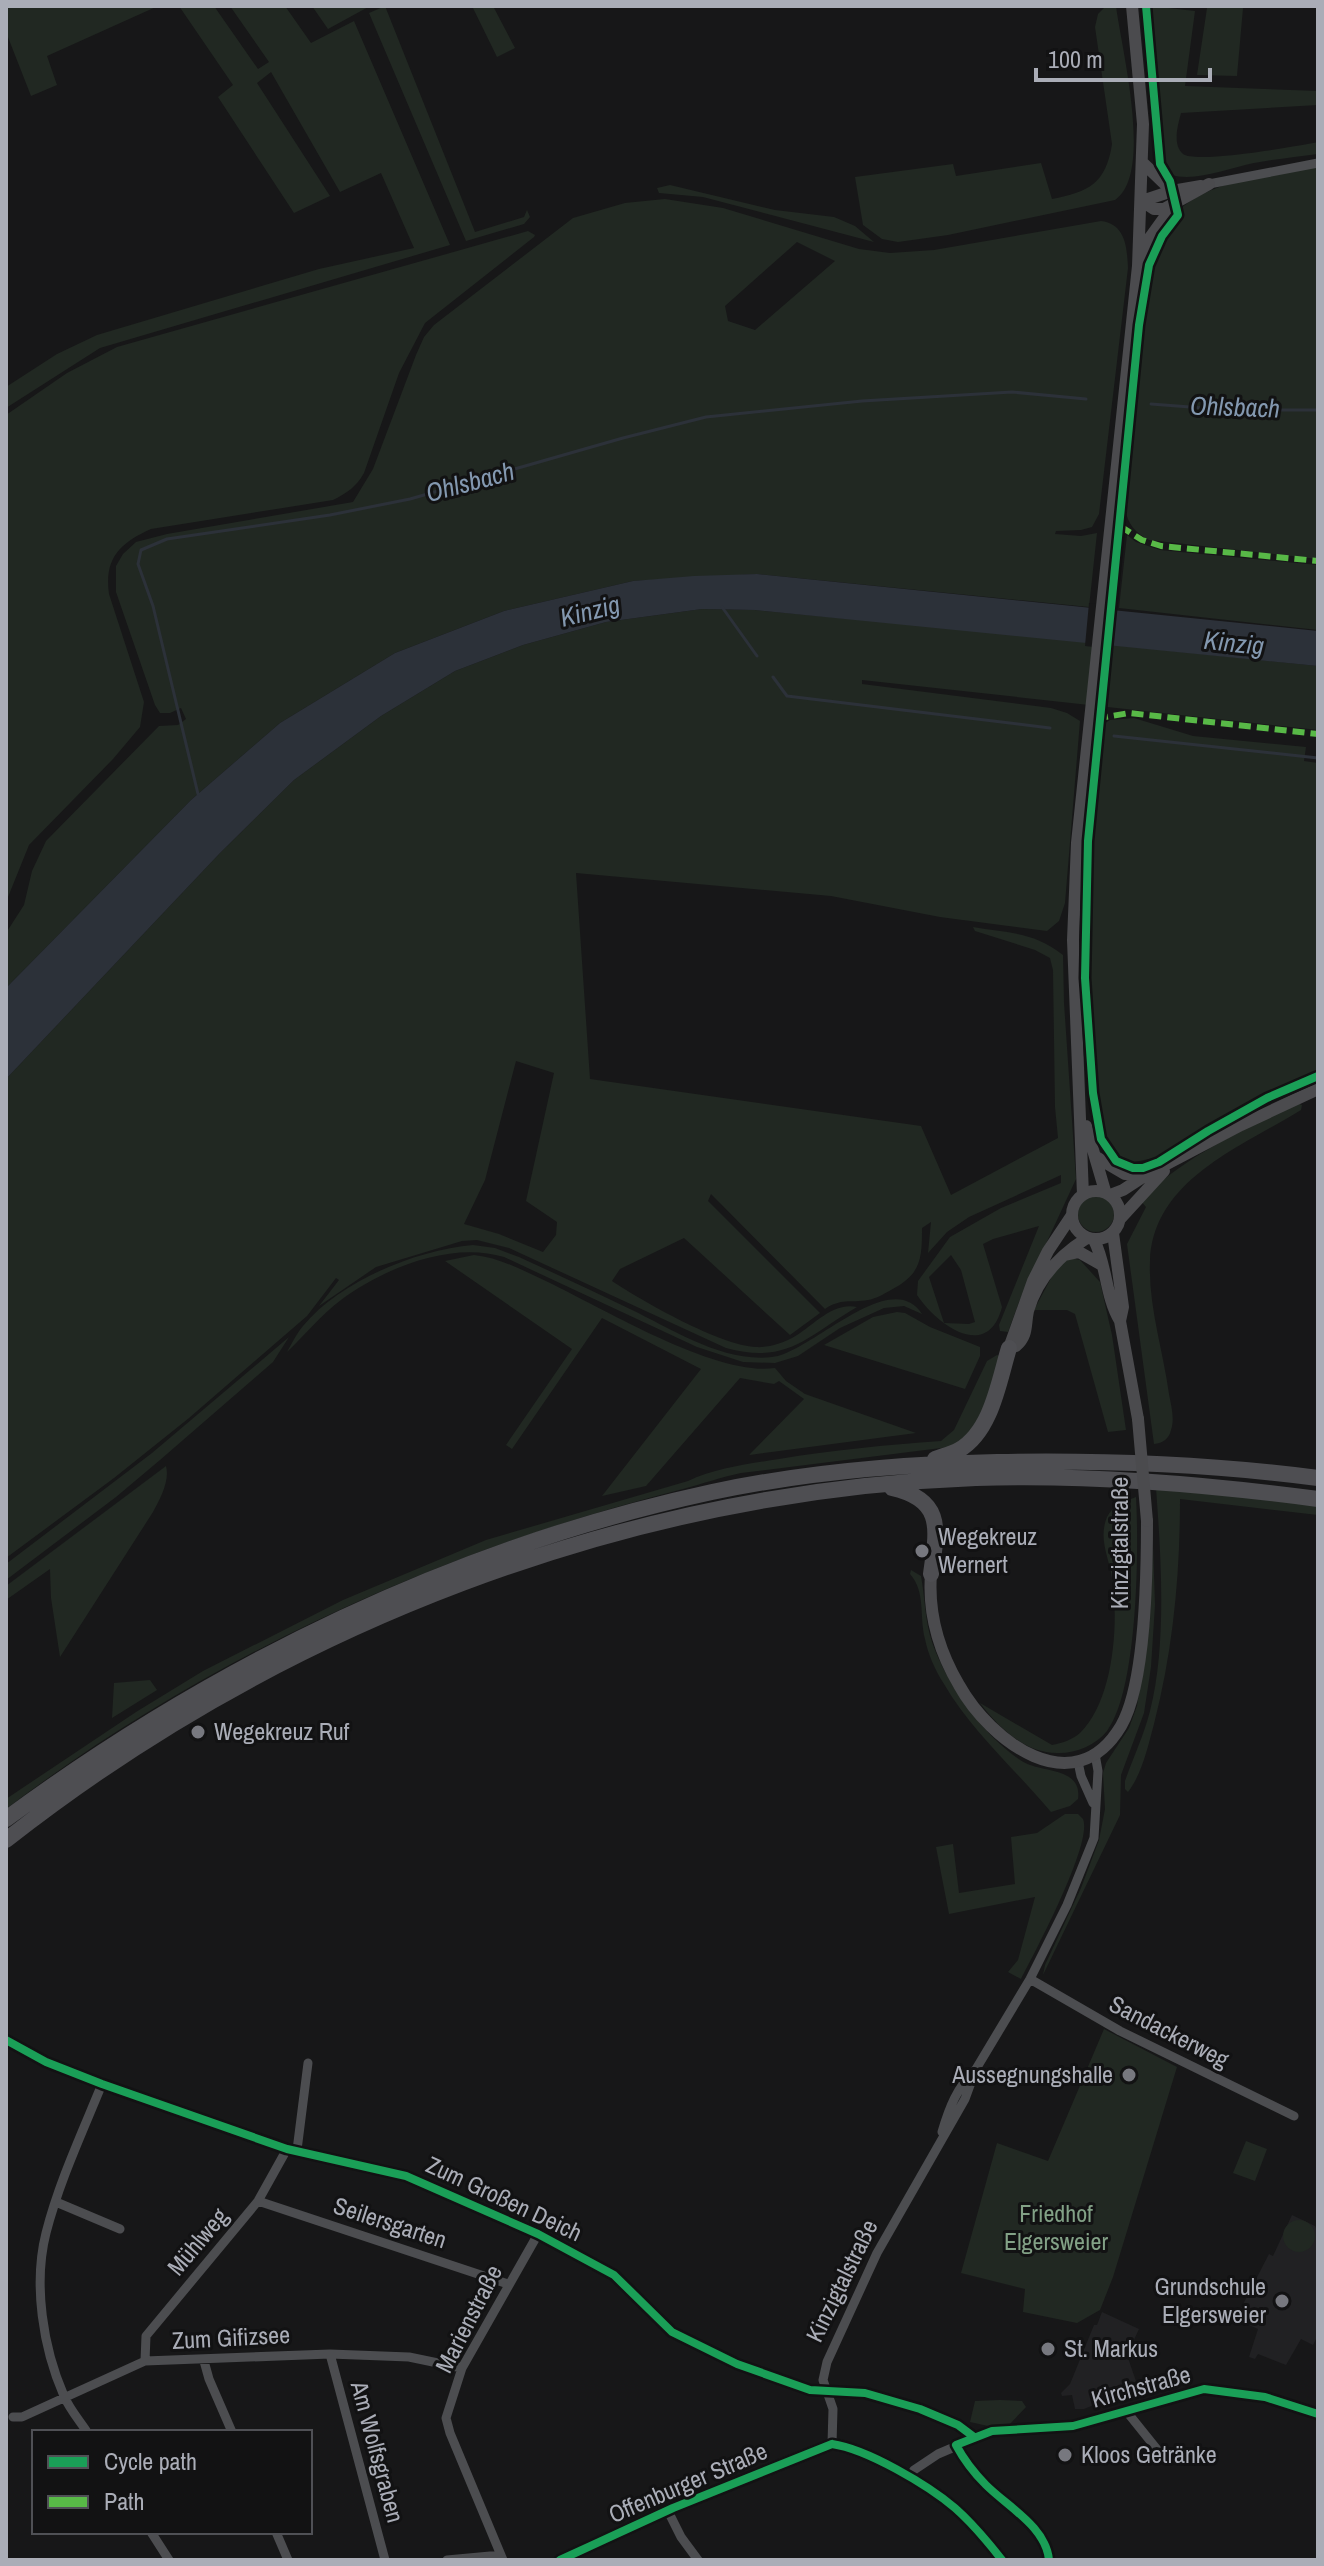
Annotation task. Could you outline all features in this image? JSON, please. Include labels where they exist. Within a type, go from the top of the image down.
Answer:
[{"type":"highway","points":[[922,1464],[960,1450],[976,1435],[990,1410],[1009,1348]]},
{"type":"highway","points":[[6,1819],[112,1746],[239,1671],[338,1620],[480,1559],[563,1530],[715,1491],[845,1471],[922,1464],[1094,1460],[1263,1471],[1318,1478]]},
{"type":"highway","points":[[6,1840],[112,1764],[255,1677],[411,1603],[518,1563],[623,1531],[753,1503],[878,1485],[975,1478],[1087,1478],[1212,1486],[1318,1499]]},
{"type":"highway","points":[[878,1485],[907,1492],[926,1503],[934,1514],[936,1532],[931,1574]]},
{"type":"street","points":[[1083,1195],[1073,940],[1077,843],[1138,266],[1143,103],[1132,6]]},
{"type":"street","points":[[1143,163],[1172,191]]},
{"type":"street","points":[[1142,201],[1172,191],[1318,163]]},
{"type":"street","points":[[1142,201],[1154,209],[1164,209],[1209,184]]},
{"type":"street","points":[[1138,266],[1149,239],[1175,204]]},
{"type":"street","points":[[1009,1348],[1033,1281],[1072,1215],[1075,1203],[1083,1195],[1123,1190],[1229,1131],[1318,1089]]},
{"type":"street","points":[[1082,1115],[1107,1194],[1118,1205],[1120,1219]]},
{"type":"street","points":[[1096,1157],[1125,1174],[1146,1175]]},
{"type":"street","points":[[1009,1348],[1016,1346],[1025,1336],[1033,1297],[1053,1265],[1091,1239],[1113,1233],[1120,1219],[1172,1163]]},
{"type":"street","points":[[1072,1215],[1076,1229],[1091,1239]]},
{"type":"street","name":"Kinzigtalstraße","points":[[1113,1233],[1123,1307],[1120,1321]]},
{"type":"street","name":"Kinzigtalstraße","points":[[1091,1239],[1102,1265],[1112,1307],[1120,1321],[1138,1419],[1147,1521],[1143,1620],[1131,1698],[1122,1723],[1095,1754],[1078,1762],[1095,1808]]},
{"type":"street","points":[[1062,1256],[1079,1252],[1102,1265]]},
{"type":"street","points":[[931,1574],[929,1601],[959,1686],[999,1733],[1019,1749],[1039,1760],[1078,1762]]},
{"type":"street","name":"Kinzigtalstraße","points":[[832,2444],[833,2409],[823,2372],[858,2291],[939,2145],[948,2110],[956,2094],[964,2080],[976,2069],[1030,1979],[1067,1905],[1094,1838],[1098,1771],[1095,1754]]},
{"type":"street","name":"Sandackerweg","points":[[1030,1979],[1120,2031],[1294,2116]]},
{"type":"street","name":"Zum Großen Deich","points":[[6,2040],[46,2062],[102,2084],[292,2150],[406,2176],[538,2234],[614,2275],[672,2332],[737,2364],[810,2390],[826,2391]]},
{"type":"street","points":[[292,2150],[308,2063]]},
{"type":"street","points":[[86,2430],[64,2397],[48,2344],[42,2309],[45,2236],[102,2084]]},
{"type":"street","name":"Mühlweg","points":[[145,2361],[146,2336],[258,2201],[292,2150]]},
{"type":"street","name":"Seilersgarten","points":[[258,2201],[508,2284]]},
{"type":"street","points":[[56,2202],[120,2229]]},
{"type":"street","name":"Marienstraße","points":[[502,2557],[446,2418],[462,2368],[538,2234]]},
{"type":"street","name":"Zum Gifizsee","points":[[13,2417],[22,2417],[145,2361],[330,2354],[409,2357],[462,2368]]},
{"type":"street","name":"Am Wolfsgraben","points":[[330,2354],[385,2560]]},
{"type":"street","points":[[204,2361],[231,2430]]},
{"type":"street","name":"Kirchstraße","points":[[909,2478],[923,2462],[992,2431],[1073,2426],[1204,2389],[1265,2397],[1318,2414]]},
{"type":"street","points":[[826,2391],[865,2393],[920,2409],[958,2425],[974,2437]]},
{"type":"street","name":"Kirchstraße","points":[[1127,2412],[1164,2458]]},
{"type":"street","points":[[832,2444],[847,2446],[865,2454],[954,2507],[1002,2560]]},
{"type":"street","name":"Offenburger Straße","points":[[560,2560],[668,2511],[832,2444]]},
{"type":"street","points":[[956,2445],[968,2466],[1034,2528],[1045,2542],[1049,2560]]},
{"type":"street","name":"Offenburger Straße","points":[[668,2511],[681,2537],[698,2560]]},
{"type":"street","points":[[152,2534],[169,2560]]},
{"type":"street","points":[[277,2534],[288,2560]]},
{"type":"street","points":[[447,2560],[502,2557]]},
{"type":"shaded area","name":"Grundschule Elgersweier","points":[[1292,2215],[1315,2226],[1318,2233],[1318,2335],[1313,2345],[1301,2339],[1286,2365],[1258,2354],[1255,2359],[1249,2357],[1258,2329],[1238,2314],[1269,2254],[1273,2256]]},
{"type":"shaded area","points":[[1102,2312],[1139,2329],[1127,2355],[1138,2387],[1084,2409],[1075,2409],[1072,2395],[1062,2396],[1061,2393],[1070,2384]]},
{"type":"green space","points":[[6,6],[158,6],[47,56],[57,85],[31,96],[6,32]]},
{"type":"green space","points":[[179,6],[214,6],[258,69],[269,62],[230,6],[285,6],[311,43],[354,21],[450,245],[100,348],[6,408],[6,387],[57,354],[97,335],[319,269],[414,248],[381,173],[340,192],[271,72],[257,83],[330,196],[294,213],[218,97],[233,85]]},
{"type":"green space","points":[[312,6],[370,6],[328,29]]},
{"type":"green space","points":[[385,6],[475,232],[524,217],[527,210],[530,217],[524,224],[466,241],[369,13]]},
{"type":"green space","points":[[472,6],[493,6],[515,48],[497,57]]},
{"type":"green space","points":[[1106,6],[1116,6],[1134,138],[1126,186],[1115,200],[948,235],[898,242],[882,239],[863,225],[855,177],[953,164],[956,176],[1041,163],[1052,199],[1076,193],[1093,184],[1105,168],[1112,144],[1095,27],[1098,14]]},
{"type":"green space","points":[[1151,6],[1195,11],[1185,86],[1318,91],[1318,105],[1181,113],[1177,140],[1183,154],[1192,157],[1226,156],[1318,142],[1318,154],[1254,163],[1202,176],[1171,175],[1165,165],[1159,140]]},
{"type":"green space","points":[[1207,8],[1243,8],[1237,76],[1197,75]]},
{"type":"green space","points":[[1318,166],[1318,559],[1149,540],[1133,528],[1125,509],[1150,276],[1164,239],[1182,217],[1180,209],[1210,190],[1246,179]]},
{"type":"green space","points":[[670,185],[775,210],[834,217],[855,226],[874,242],[703,197],[659,193],[657,188]]},
{"type":"green space","points":[[665,199],[723,208],[859,249],[890,253],[934,250],[1101,221],[1116,227],[1124,238],[1128,268],[1099,514],[1092,527],[1056,531],[1055,534],[1081,536],[1097,533],[1089,607],[757,574],[633,581],[504,611],[395,653],[280,723],[191,800],[6,988],[6,933],[24,905],[32,871],[46,841],[159,726],[178,725],[186,719],[181,708],[160,713],[155,705],[116,592],[116,566],[123,554],[136,542],[167,534],[353,502],[373,469],[416,355],[424,337],[434,325],[573,218],[625,203]],"holes":[[[797,242],[835,261],[755,330],[728,321],[725,306]]]},
{"type":"green space","points":[[528,231],[534,237],[425,323],[399,373],[364,473],[351,489],[333,500],[151,529],[116,553],[109,571],[109,594],[144,702],[140,727],[29,845],[6,902],[6,415],[67,373],[117,347]]},
{"type":"green space","points":[[1127,535],[1136,542],[1160,550],[1318,565],[1318,630],[1119,608]]},
{"type":"green space","points":[[702,609],[755,610],[1318,666],[1318,730],[862,680],[862,684],[1051,708],[1080,721],[1065,903],[1059,921],[1047,931],[940,917],[831,896],[576,873],[590,1079],[921,1126],[951,1195],[1058,1138],[1053,970],[1050,958],[1035,950],[975,931],[973,927],[1031,938],[1063,955],[1076,1179],[1008,1332],[1000,1331],[999,1325],[1039,1226],[983,1244],[1002,1307],[995,1324],[986,1333],[962,1333],[944,1323],[917,1295],[918,1281],[950,1237],[1001,1208],[1061,1183],[1061,1175],[969,1217],[947,1232],[928,1253],[931,1222],[922,1228],[918,1265],[901,1284],[874,1299],[841,1302],[825,1309],[711,1194],[708,1201],[820,1313],[790,1335],[684,1238],[620,1269],[612,1281],[703,1331],[741,1345],[756,1347],[788,1340],[839,1308],[857,1307],[796,1345],[766,1353],[726,1348],[509,1248],[477,1240],[462,1241],[376,1267],[319,1306],[339,1280],[336,1278],[307,1316],[189,1418],[6,1558],[6,1079],[220,853],[294,780],[381,716],[455,671],[523,645],[606,622]],"holes":[[[516,1061],[554,1073],[526,1201],[557,1222],[556,1235],[543,1252],[464,1224],[485,1180]],[[951,1255],[961,1270],[975,1322],[944,1323],[929,1277]]]},
{"type":"green space","points":[[1134,718],[1193,736],[1306,747],[1304,761],[1318,763],[1318,1072],[1267,1095],[1158,1157],[1130,1163],[1108,1148],[1097,1113],[1088,931],[1090,848],[1102,725],[1110,720]]},
{"type":"green space","points":[[1297,1103],[1302,1105],[1301,1110],[1228,1153],[1183,1187],[1166,1208],[1155,1233],[1150,1261],[1151,1294],[1173,1421],[1167,1438],[1154,1444],[1127,1244],[1146,1207],[1140,1200],[1195,1157]]},
{"type":"green space","points":[[1096,1196],[1109,1201],[1114,1214],[1109,1227],[1096,1232],[1083,1227],[1078,1214],[1083,1201]]},
{"type":"green space","points":[[473,1245],[495,1248],[519,1257],[698,1343],[735,1355],[772,1357],[788,1352],[871,1305],[891,1299],[908,1302],[922,1314],[904,1306],[884,1308],[840,1328],[798,1356],[775,1363],[743,1362],[697,1347],[504,1257],[462,1252],[419,1260],[358,1288],[327,1312],[287,1352],[301,1329],[319,1310],[358,1282],[380,1270],[428,1253]]},
{"type":"green space","points":[[474,1255],[521,1269],[692,1352],[751,1368],[775,1368],[786,1381],[805,1394],[916,1433],[749,1455],[804,1399],[779,1381],[774,1384],[740,1378],[646,1486],[602,1496],[701,1369],[602,1318],[512,1449],[506,1445],[572,1349],[445,1261]]},
{"type":"green space","points":[[1071,1258],[1080,1260],[1100,1282],[1112,1335],[1126,1430],[1108,1432],[1075,1314],[1067,1310],[1034,1310],[1058,1265]]},
{"type":"green space","points":[[897,1312],[980,1347],[980,1356],[965,1389],[824,1345],[873,1317]]},
{"type":"green space","points":[[289,1337],[273,1362],[160,1460],[6,1580],[6,1564],[152,1453]]},
{"type":"green space","points":[[1000,1356],[981,1421],[957,1446],[741,1473],[592,1514],[414,1577],[244,1657],[83,1754],[6,1809],[6,1799],[203,1671],[343,1600],[486,1540],[732,1467],[839,1450],[941,1441],[954,1430],[987,1361]]},
{"type":"green space","points":[[166,1466],[165,1484],[153,1512],[60,1657],[50,1569],[6,1600],[6,1586]]},
{"type":"green space","points":[[1156,1488],[1318,1505],[1318,1515],[1180,1499],[1179,1556],[1171,1641],[1147,1750],[1128,1792],[1125,1781],[1150,1711],[1159,1658],[1161,1571]]},
{"type":"green space","points":[[1136,1497],[1136,1583],[1131,1653],[1117,1711],[1107,1731],[1086,1747],[1059,1753],[1035,1749],[1014,1738],[980,1703],[1052,1745],[1080,1733],[1091,1719],[1107,1681],[1114,1638],[1114,1596],[1104,1540],[1105,1525],[1112,1510]]},
{"type":"green space","points":[[1153,1545],[1155,1605],[1151,1667],[1144,1713],[1121,1775],[1120,1815],[1043,1975],[1099,1840],[1105,1809],[1103,1773],[1106,1763],[1129,1728],[1137,1706],[1150,1619]]},
{"type":"green space","points":[[911,1570],[921,1576],[932,1642],[960,1697],[989,1733],[1014,1756],[1030,1765],[1070,1777],[1078,1790],[1078,1799],[1070,1806],[1051,1812],[955,1702],[928,1650],[920,1596]]},
{"type":"green space","points":[[150,1680],[157,1690],[112,1718],[114,1683]]},
{"type":"green space","points":[[1065,1814],[1078,1814],[1083,1819],[1080,1850],[1061,1898],[1021,1979],[1008,1972],[1018,1960],[1035,1897],[949,1914],[936,1847],[953,1844],[959,1893],[1015,1884],[1011,1837],[1037,1833]]},
{"type":"green space","name":"Friedhof Elgersweier","points":[[1104,2029],[1177,2067],[1113,2277],[1100,2310],[1077,2323],[1023,2312],[1025,2289],[961,2273],[997,2143],[1048,2161]]},
{"type":"green space","points":[[1246,2141],[1267,2149],[1255,2181],[1233,2173]]},
{"type":"green space","points":[[1299,2220],[1310,2225],[1315,2236],[1310,2247],[1299,2252],[1288,2247],[1283,2236],[1288,2225]]},
{"type":"green space","points":[[975,2401],[1022,2401],[1026,2407],[1009,2425],[988,2426],[970,2422]]},
{"type":"water","name":"Kinzig","points":[[757,574],[1318,631],[1318,666],[755,610],[702,609],[606,622],[523,645],[455,671],[381,716],[294,780],[220,853],[6,1079],[6,988],[191,800],[280,723],[395,653],[504,611],[633,581]]},
{"type":"pier","points":[[1089,603],[1116,606],[1112,649],[1085,646]]},
{"type":"waterway","name":"Ohlsbach","points":[[198,794],[153,606],[138,564],[141,550],[167,539],[330,515],[410,499],[706,417],[862,401],[1012,392],[1086,399]]},
{"type":"waterway","name":"Ohlsbach","points":[[1151,404],[1229,410],[1318,410]]},
{"type":"waterway","points":[[722,607],[757,656]]},
{"type":"waterway","points":[[773,677],[787,696],[1050,728]]},
{"type":"waterway","points":[[1114,736],[1318,758]]},
{"type":"marked path","points":[[1120,526],[1142,540],[1161,546],[1318,561]]},
{"type":"marked path","points":[[1100,722],[1100,718],[1129,713],[1318,734]]},
{"type":"cycle path","points":[[1146,6],[1160,164],[1170,181],[1178,215],[1162,236],[1149,265],[1139,325],[1088,841],[1085,978],[1093,1093],[1101,1139],[1116,1161],[1133,1168],[1143,1168],[1159,1162],[1267,1098],[1318,1076]]},
{"type":"cycle path","points":[[6,2040],[46,2062],[102,2084],[287,2149],[406,2176],[538,2234],[614,2275],[672,2332],[737,2364],[810,2390],[865,2393],[920,2409],[958,2425],[974,2437]]},
{"type":"cycle path","points":[[1049,2560],[1041,2537],[1034,2528],[982,2480],[956,2445],[992,2431],[1073,2426],[1204,2389],[1265,2397],[1318,2414]]},
{"type":"cycle path","points":[[832,2444],[879,2460],[929,2489],[961,2514],[1002,2560]]},
{"type":"cycle path","points":[[560,2560],[673,2508],[832,2444]]},
{"type":"place","name":"Wegekreuz Wernert","points":[[922,1551]]},
{"type":"place","name":"Wegekreuz Ruf","points":[[198,1732]]},
{"type":"place","name":"Aussegnungshalle","points":[[1129,2075]]},
{"type":"place","name":"Grundschule Elgersweier","points":[[1282,2301]]},
{"type":"place","name":"St. Markus","points":[[1048,2349]]},
{"type":"place","name":"Kloos Getränke","points":[[1065,2455]]}]
